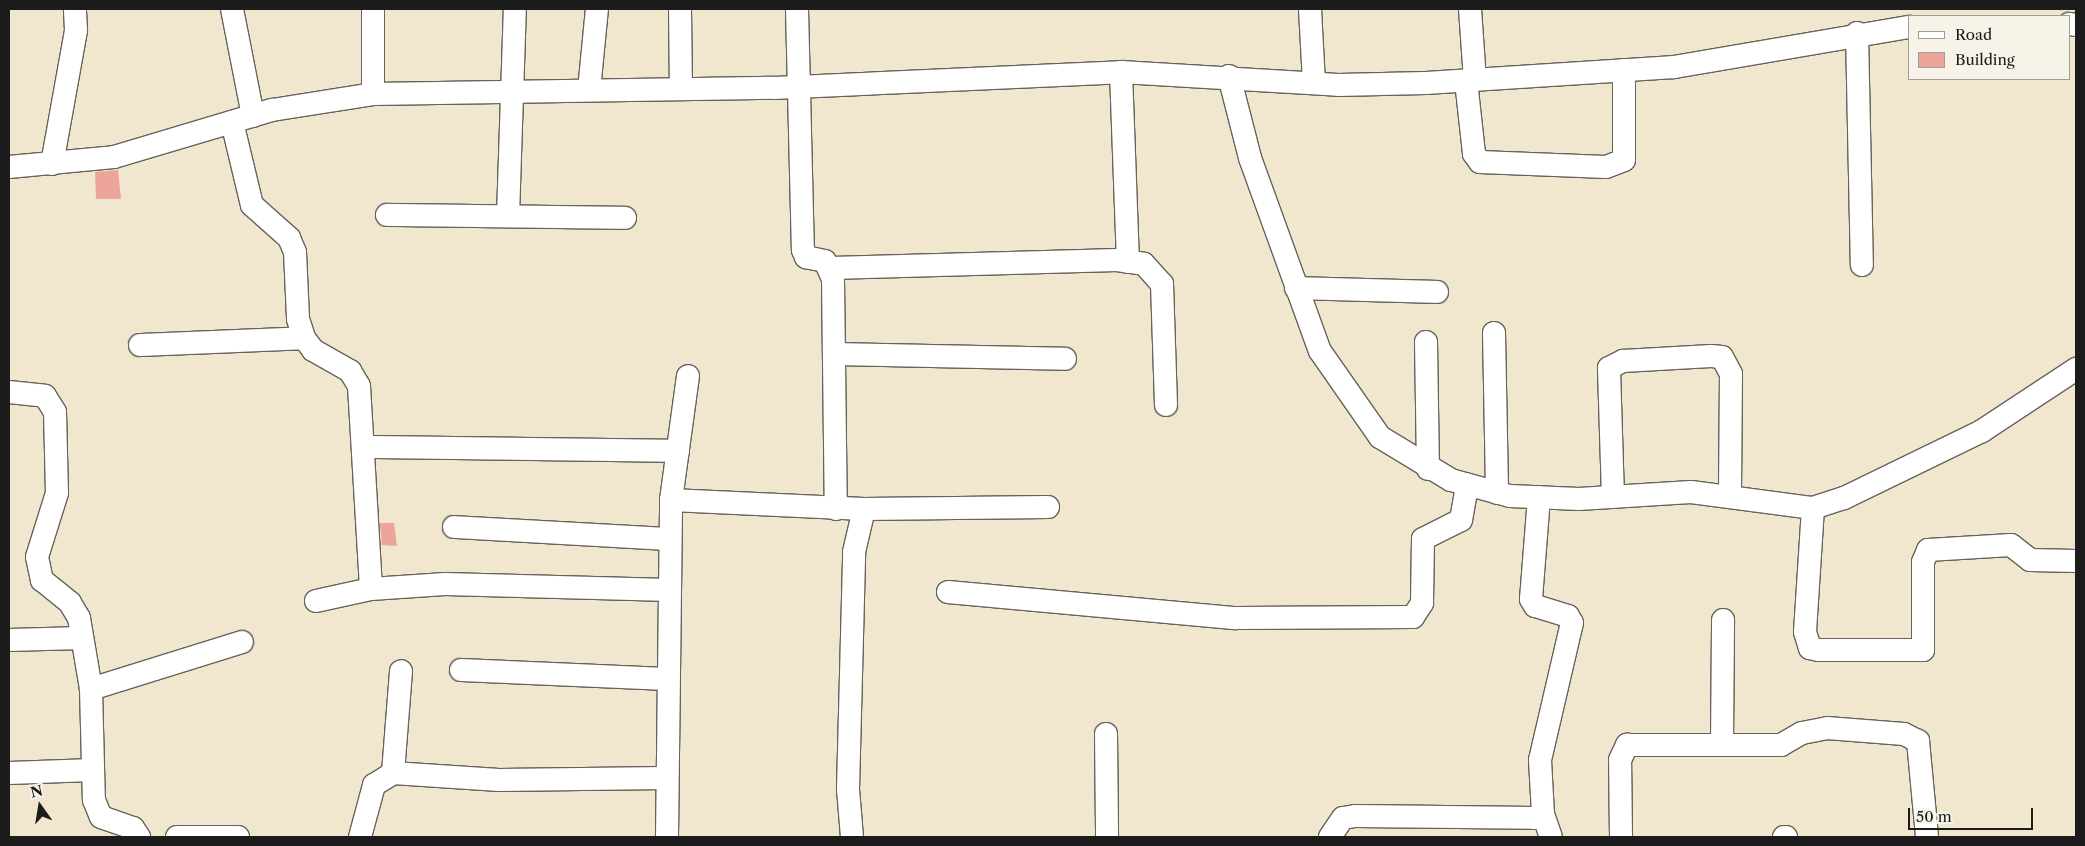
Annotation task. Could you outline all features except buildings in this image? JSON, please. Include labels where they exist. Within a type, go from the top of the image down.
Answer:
[{"type":"street","points":[[52,164],[76,30],[75,9]]},
{"type":"street","points":[[232,9],[252,205],[290,238],[295,252],[298,320],[304,338],[313,350],[350,371],[359,386],[366,447],[371,589]]},
{"type":"street","points":[[373,9],[373,94]]},
{"type":"street","points":[[508,216],[515,9]]},
{"type":"street","points":[[589,90],[597,9]]},
{"type":"street","points":[[680,9],[681,88]]},
{"type":"street","points":[[797,9],[802,85],[803,250],[806,257],[831,268],[1128,262],[1144,264],[1162,284],[1166,405]]},
{"type":"street","points":[[1310,9],[1314,83]]},
{"type":"street","points":[[1470,9],[1470,80],[1474,154],[1480,162],[1606,167],[1624,160],[1624,70]]},
{"type":"street","points":[[9,149],[9,167],[52,164],[143,150],[242,119],[373,94],[512,93],[802,85],[1121,72],[1229,76],[1314,83],[1470,80],[1704,63],[1857,33],[1908,27]]},
{"type":"street","points":[[1857,33],[1862,265]]},
{"type":"street","points":[[1121,72],[1128,262]]},
{"type":"street","points":[[1229,76],[1250,158],[1320,351],[1358,411],[1380,437],[1428,469],[1467,485],[1497,493],[1539,497],[1613,497],[1691,492],[1813,508],[1844,498],[1982,431],[2076,370]]},
{"type":"street","points":[[387,215],[626,218]]},
{"type":"street","points":[[831,268],[836,509]]},
{"type":"street","points":[[1296,288],[1437,292]]},
{"type":"street","points":[[1494,333],[1497,493]]},
{"type":"street","points":[[140,345],[304,338]]},
{"type":"street","points":[[1426,342],[1428,469]]},
{"type":"street","points":[[834,354],[1065,359]]},
{"type":"street","points":[[1613,497],[1608,368],[1623,361],[1712,356],[1722,357],[1731,374],[1730,496]]},
{"type":"street","points":[[667,837],[665,778],[670,590],[670,500],[688,376]]},
{"type":"street","points":[[9,392],[45,396],[55,412],[57,492],[37,557],[42,580],[70,603],[79,618],[91,689],[94,800],[101,817],[133,828],[139,837]]},
{"type":"street","points":[[366,447],[678,451]]},
{"type":"street","points":[[948,592],[1236,618],[1413,617],[1422,604],[1423,539],[1461,520],[1467,485]]},
{"type":"street","points":[[1539,497],[1531,599],[1535,606],[1568,616],[1572,623],[1540,760],[1543,814],[1551,837]]},
{"type":"street","points":[[670,500],[836,509],[1048,507]]},
{"type":"street","points":[[1813,508],[1805,632],[1810,648],[1819,650],[1923,650],[1922,562],[1928,550],[2011,545],[2030,560],[2076,561]]},
{"type":"street","points":[[852,837],[848,789],[854,552],[864,509]]},
{"type":"street","points":[[454,527],[670,539]]},
{"type":"street","points":[[316,601],[371,589],[445,584],[670,590]]},
{"type":"street","points":[[1722,742],[1723,620]]},
{"type":"street","points":[[9,640],[82,638]]},
{"type":"street","points":[[91,689],[242,642]]},
{"type":"street","points":[[461,670],[667,680]]},
{"type":"street","points":[[393,773],[401,671]]},
{"type":"street","points":[[1621,837],[1620,760],[1627,745],[1722,742],[1781,745],[1802,733],[1827,728],[1912,736],[1920,750],[1927,837]]},
{"type":"street","points":[[1106,734],[1107,837]]},
{"type":"street","points":[[9,773],[93,770]]},
{"type":"street","points":[[360,837],[374,785],[393,773],[499,780],[665,778]]},
{"type":"street","points":[[1330,837],[1343,818],[1356,816],[1535,818],[1543,814]]},
{"type":"street","points":[[177,837],[238,837]]}]
